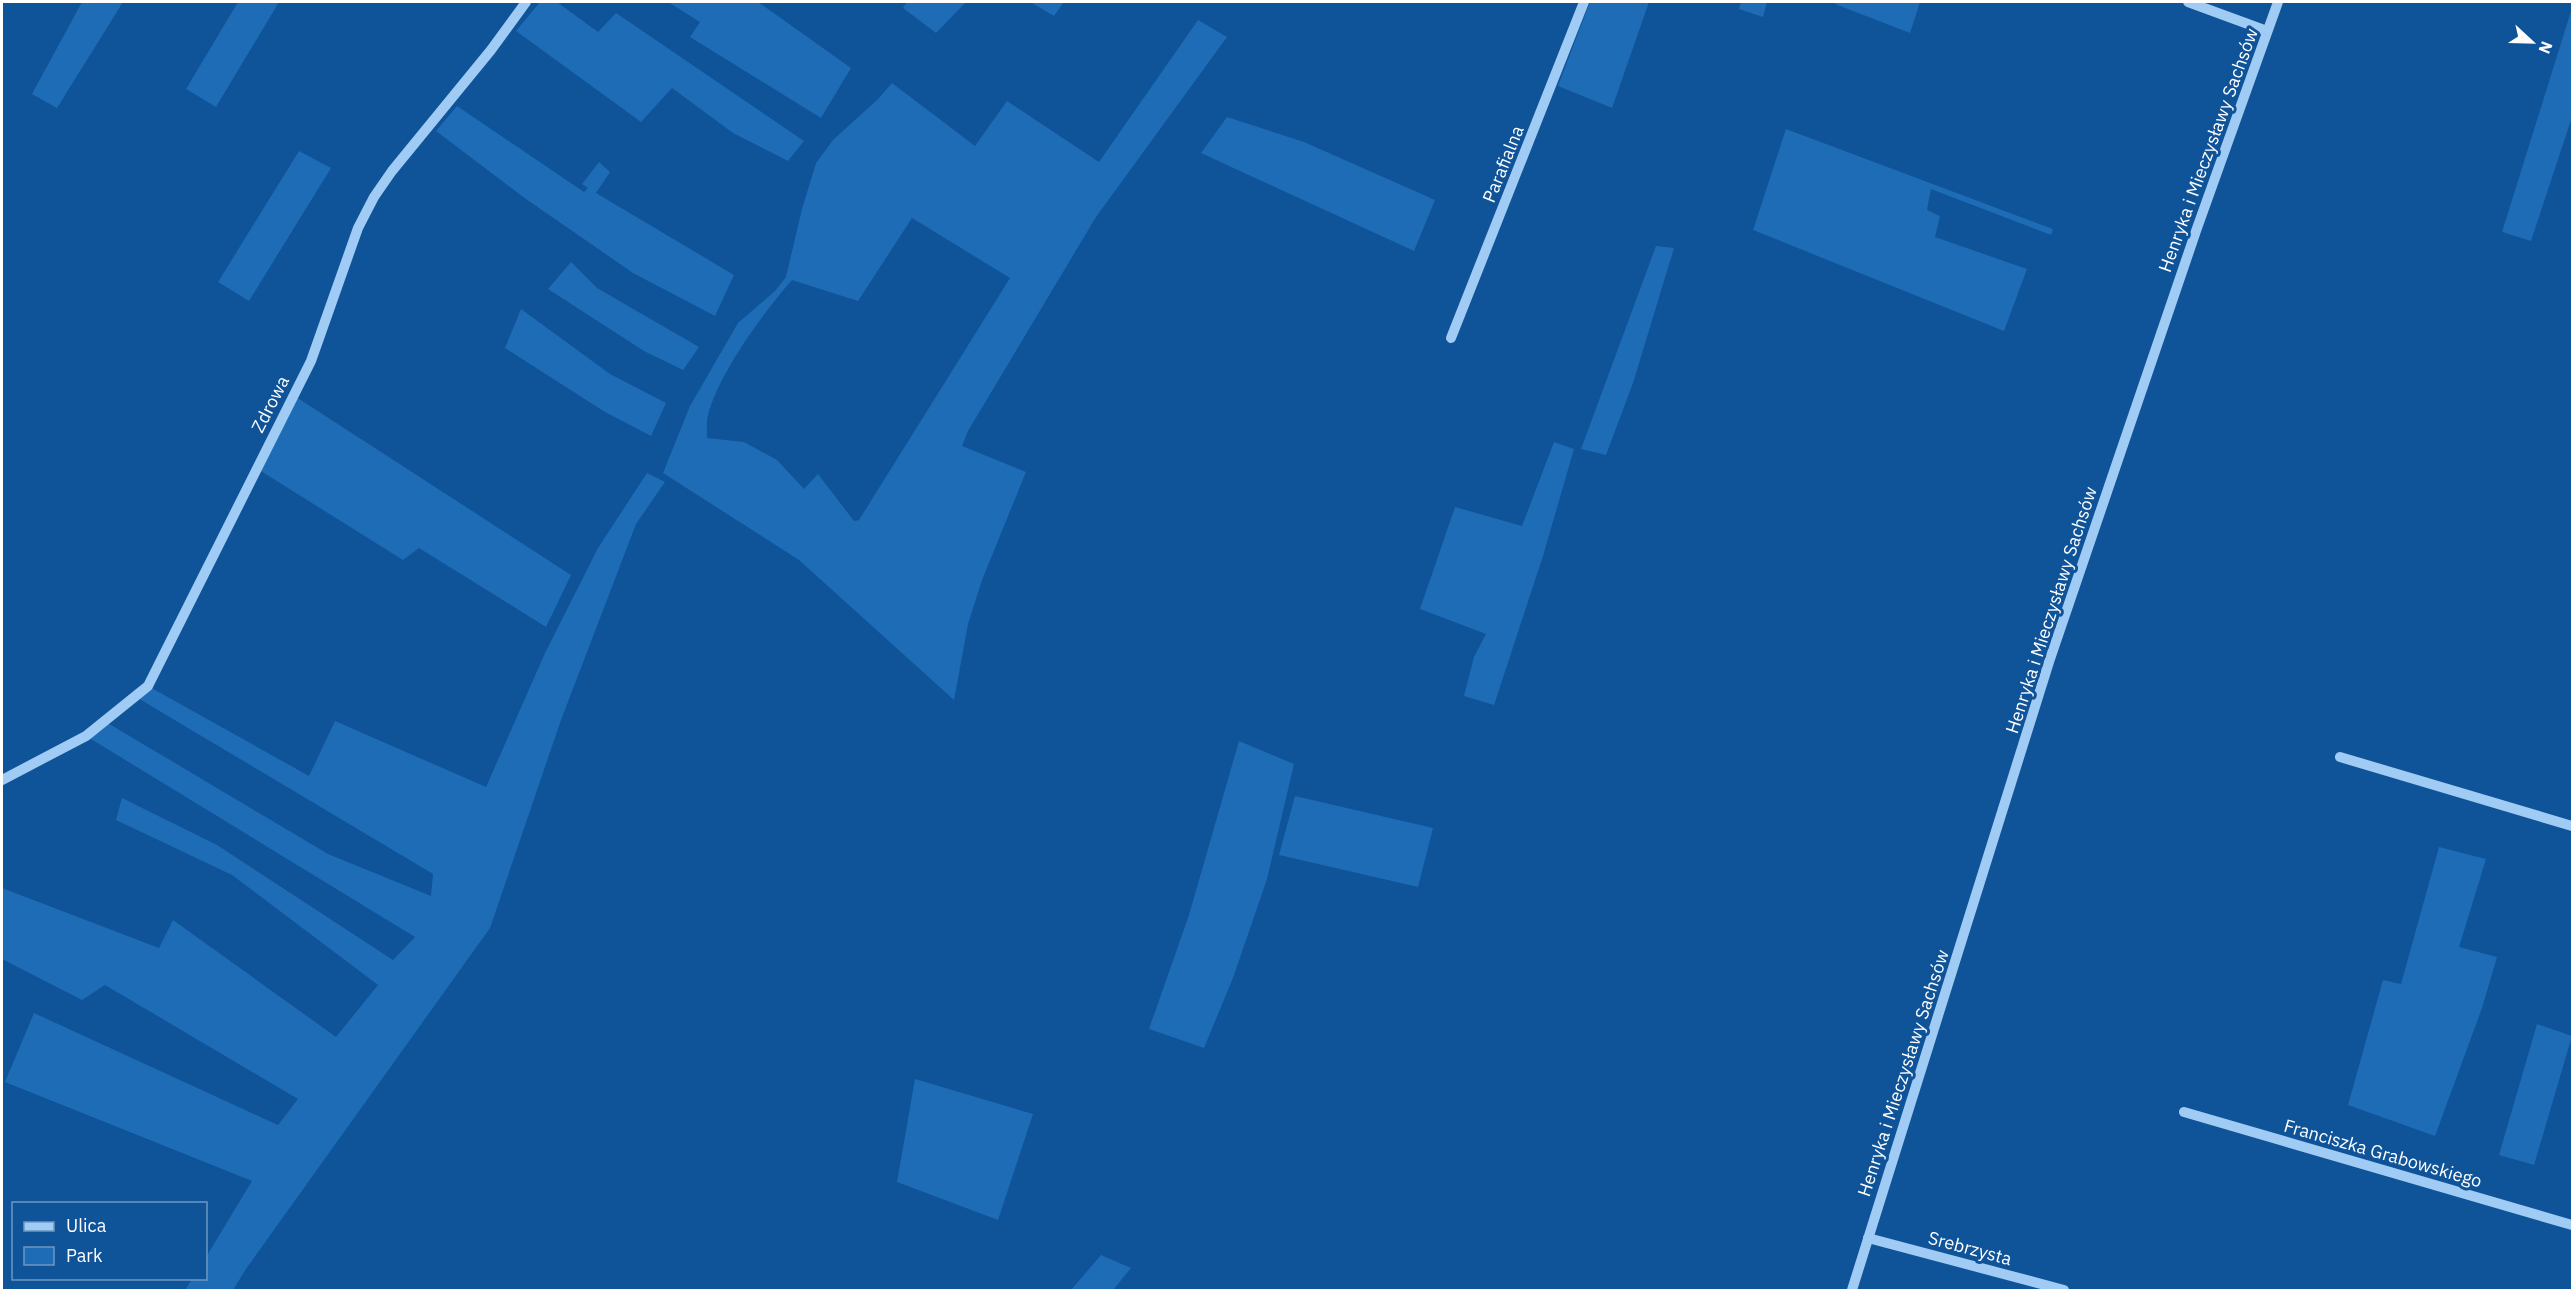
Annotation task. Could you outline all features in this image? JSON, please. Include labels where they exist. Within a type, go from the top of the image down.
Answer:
[{"type":"street","name":"Zdrowa","points":[[2,780],[86,736],[148,686],[311,361],[358,228],[374,197],[392,171],[491,50],[526,2]]},
{"type":"street","name":"Parafialna","points":[[1451,338],[1584,2]]},
{"type":"street","points":[[2188,2],[2267,31]]},
{"type":"street","name":"Henryka i Mieczysławy Sachsów","points":[[1852,1290],[2049,662],[2196,231],[2278,2]]},
{"type":"street","points":[[2340,757],[2572,826]]},
{"type":"street","name":"Franciszka Grabowskiego","points":[[2184,1112],[2572,1225]]},
{"type":"street","name":"Srebrzysta","points":[[1869,1236],[2064,1290]]},
{"type":"green space","points":[[82,2],[123,2],[57,108],[32,94]]},
{"type":"green space","points":[[238,2],[279,2],[216,107],[186,89]]},
{"type":"green space","points":[[540,2],[557,2],[598,32],[616,13],[804,141],[788,161],[733,133],[672,88],[641,122],[516,31]]},
{"type":"green space","points":[[668,2],[758,2],[851,68],[821,118],[690,37],[700,22]]},
{"type":"green space","points":[[907,2],[966,2],[936,33],[903,8]]},
{"type":"green space","points":[[1030,2],[1064,2],[1054,16]]},
{"type":"green space","points":[[1590,2],[1649,2],[1612,108],[1558,86]]},
{"type":"green space","points":[[1741,2],[1767,2],[1763,17],[1739,9]]},
{"type":"green space","points":[[1836,2],[1920,2],[1910,33],[1835,4]]},
{"type":"green space","points":[[2572,8],[2572,117],[2531,241],[2502,232]]},
{"type":"green space","points":[[1198,20],[1227,37],[1096,217],[968,431],[962,446],[1026,472],[982,580],[968,624],[954,700],[799,560],[663,473],[690,406],[738,323],[775,291],[786,277],[802,209],[816,163],[833,140],[892,83],[975,146],[1007,101],[1099,162]],"holes":[[[912,218],[1010,278],[859,520],[854,521],[818,474],[804,489],[777,460],[744,442],[707,438],[708,415],[732,362],[756,326],[792,280],[858,301]]]},
{"type":"green space","points":[[457,106],[584,192],[588,188],[582,184],[599,162],[610,172],[596,193],[734,275],[715,316],[633,273],[526,199],[436,131]]},
{"type":"green space","points":[[1227,117],[1304,142],[1435,200],[1414,251],[1201,153]]},
{"type":"green space","points":[[1786,129],[2053,229],[2051,235],[1931,189],[1927,210],[1940,216],[1935,237],[2027,269],[2004,331],[1753,230]]},
{"type":"green space","points":[[299,151],[331,168],[249,301],[218,282]]},
{"type":"green space","points":[[1656,246],[1674,248],[1633,383],[1606,455],[1581,449]]},
{"type":"green space","points":[[571,262],[597,288],[699,347],[683,370],[644,351],[548,289]]},
{"type":"green space","points":[[521,309],[610,374],[666,403],[651,436],[605,412],[505,348]]},
{"type":"green space","points":[[293,395],[571,575],[546,627],[419,548],[403,560],[256,468]]},
{"type":"green space","points":[[1554,442],[1574,449],[1543,556],[1494,705],[1464,696],[1474,657],[1486,634],[1420,609],[1455,507],[1522,526]]},
{"type":"green space","points":[[647,473],[665,482],[636,524],[561,720],[490,928],[233,1290],[185,1290],[191,1280],[207,1280],[207,1255],[252,1181],[5,1082],[34,1013],[278,1125],[298,1099],[105,985],[82,1000],[2,959],[2,888],[159,948],[173,920],[336,1037],[378,985],[232,875],[116,820],[122,798],[217,845],[393,960],[415,937],[86,736],[106,722],[328,854],[431,896],[433,874],[136,697],[148,686],[309,776],[335,721],[486,787],[545,653],[598,548]]},
{"type":"green space","points":[[1239,741],[1294,764],[1267,879],[1233,978],[1204,1048],[1149,1029],[1189,915]]},
{"type":"green space","points":[[1295,796],[1433,828],[1418,887],[1279,855]]},
{"type":"green space","points":[[2439,847],[2486,859],[2459,947],[2497,957],[2482,1008],[2435,1136],[2348,1105],[2383,980],[2401,984]]},
{"type":"green space","points":[[2537,1024],[2572,1036],[2534,1165],[2499,1155]]},
{"type":"green space","points":[[915,1079],[1033,1114],[998,1220],[897,1182]]},
{"type":"green space","points":[[1101,1255],[1131,1268],[1113,1290],[1071,1290]]}]
